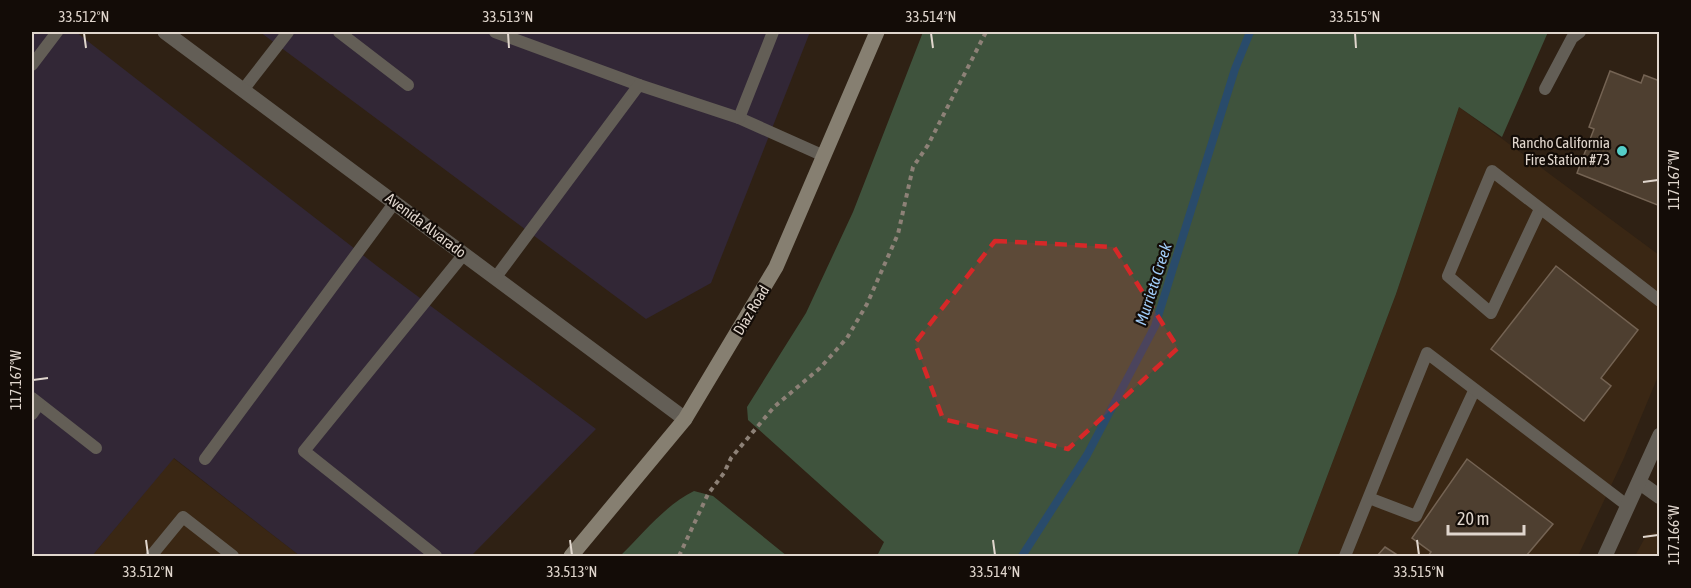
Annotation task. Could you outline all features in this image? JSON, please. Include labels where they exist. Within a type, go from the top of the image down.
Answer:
[{"type":"main road","name":"Diaz Road","points":[[571,556],[685,419],[776,267],[877,32]]},
{"type":"street","name":"Avenida Alvarado","points":[[165,32],[685,419]]},
{"type":"street","points":[[1605,556],[1659,435]]},
{"type":"street","points":[[1639,482],[1659,497]]},
{"type":"lane","points":[[32,65],[57,32]]},
{"type":"lane","points":[[243,90],[288,32]]},
{"type":"lane","points":[[339,32],[408,84]]},
{"type":"lane","points":[[495,32],[639,85],[739,118],[824,156]]},
{"type":"lane","points":[[739,118],[773,32]]},
{"type":"lane","points":[[1545,89],[1572,38],[1580,32]]},
{"type":"lane","points":[[496,277],[639,85]]},
{"type":"lane","points":[[1540,209],[1491,313],[1448,276],[1492,171],[1659,301]]},
{"type":"lane","points":[[205,459],[395,202]]},
{"type":"lane","points":[[436,556],[304,451],[464,254]]},
{"type":"lane","points":[[1345,556],[1427,353],[1628,506]]},
{"type":"lane","points":[[1369,498],[1416,516],[1474,391]]},
{"type":"lane","points":[[34,405],[96,448]]},
{"type":"lane","points":[[152,556],[183,517],[233,556]]},
{"type":"path","points":[[679,556],[708,494],[724,473],[731,458],[774,407],[820,368],[847,338],[867,304],[898,234],[913,167],[928,145],[986,32]]},
{"type":"highlighted area","points":[[995,241],[1114,247],[1178,348],[1068,449],[943,419],[915,343]]},
{"type":"shaded area","points":[[32,32],[76,32],[377,266],[596,429],[471,556],[300,556],[174,458],[92,556],[32,556]]},
{"type":"shaded area","points":[[260,32],[810,32],[711,283],[646,319]]},
{"type":"shaded area","points":[[1459,107],[1659,255],[1659,374],[1624,458],[1578,556],[1297,556],[1396,294]]},
{"type":"shaded area","points":[[173,458],[300,556],[92,556]]},
{"type":"shaded area","points":[[1659,532],[1659,556],[1635,556],[1647,534]]},
{"type":"green space","points":[[923,32],[1548,32],[1502,137],[1459,107],[1396,294],[1297,556],[877,556],[884,542],[748,420],[747,407],[806,313],[853,212]]},
{"type":"green space","points":[[694,491],[713,496],[787,556],[620,556],[673,504]]},
{"type":"building","name":"Rancho California Fire Station #73","points":[[1610,71],[1641,83],[1644,75],[1660,81],[1660,206],[1577,173],[1594,129],[1589,127]]},
{"type":"building","points":[[1556,266],[1638,330],[1601,378],[1611,386],[1584,421],[1491,349]]},
{"type":"building","points":[[1467,459],[1553,524],[1526,556],[1428,556],[1431,552],[1412,538]]},
{"type":"building","points":[[1385,547],[1399,556],[1377,556]]},
{"type":"waterway","name":"Murrieta Creek","points":[[1022,556],[1087,455],[1155,326],[1235,69],[1250,32]]},
{"type":"place","name":"Rancho California Fire Station #73","points":[[1622,151]]}]
